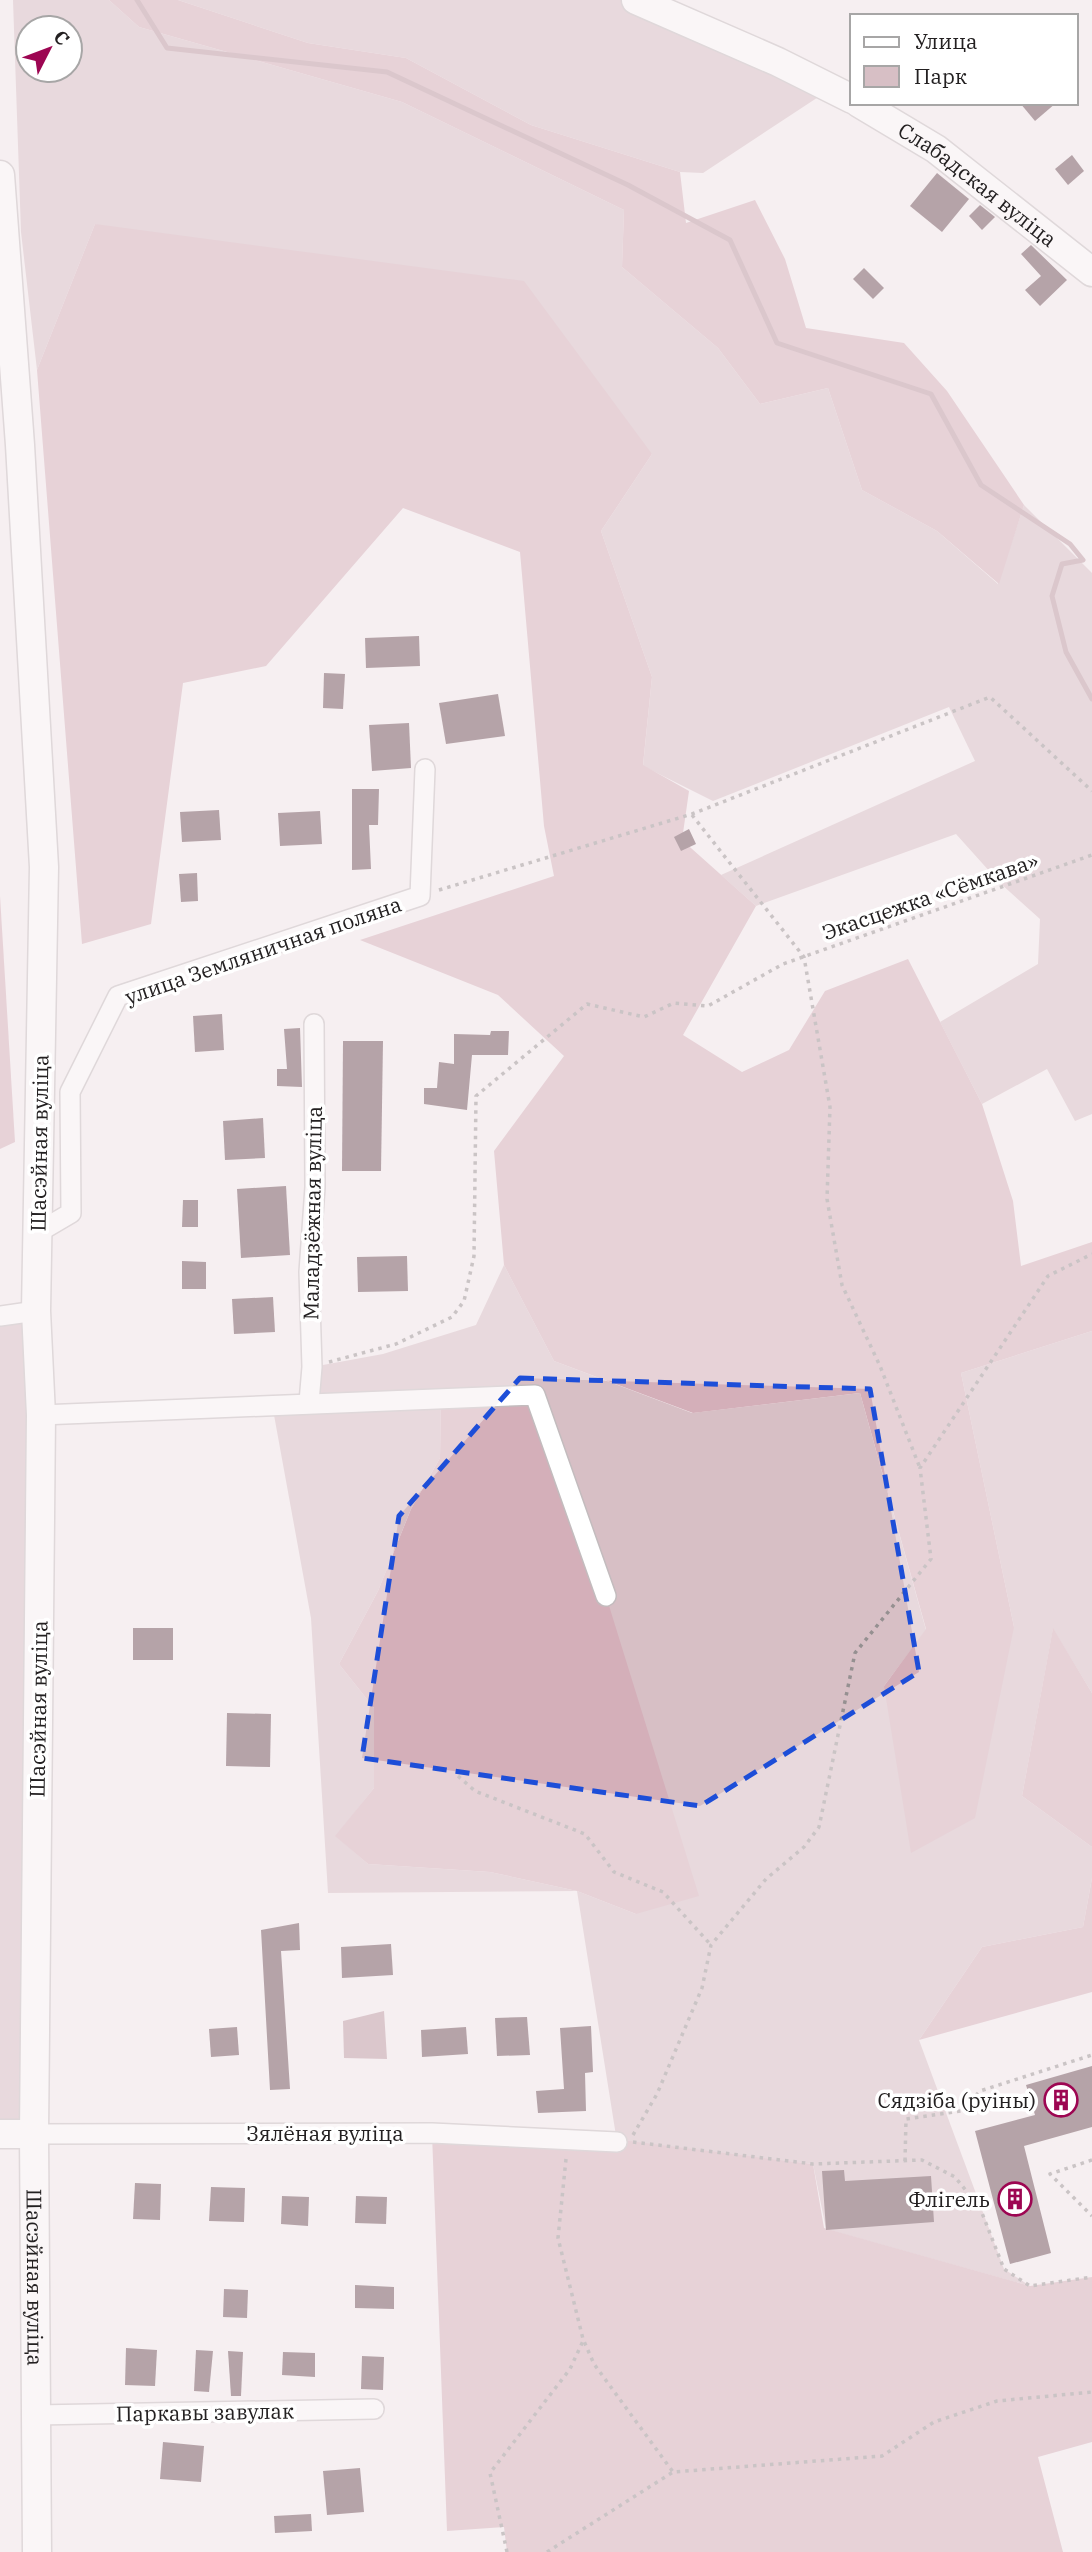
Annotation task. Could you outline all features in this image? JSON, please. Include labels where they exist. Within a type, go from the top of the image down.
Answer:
[{"type":"main road","points":[[636,0],[778,62],[850,98]]},
{"type":"main road","name":"Слабадская вуліца","points":[[862,105],[946,157],[1089,266]]},
{"type":"main road","name":"Шасэйная вуліца","points":[[0,176],[20,445],[44,867],[36,1311],[41,1415],[34,2134],[37,2552]]},
{"type":"main road","points":[[0,2134],[34,2134]]},
{"type":"street","name":"улица Земляничная поляна","points":[[37,1233],[71,1213],[70,1092],[118,996],[420,896],[425,769]]},
{"type":"street","name":"Маладзёжная вуліца","points":[[309,1402],[312,1367],[309,1272],[315,1186],[314,1024]]},
{"type":"street","points":[[0,1316],[36,1311]]},
{"type":"street","points":[[41,1415],[309,1402],[535,1395],[606,1596]]},
{"type":"street","name":"Зялёная вуліца","points":[[34,2134],[432,2133],[623,2142]]},
{"type":"street","name":"Паркавы завулак","points":[[36,2415],[374,2409]]},
{"type":"path","points":[[420,896],[692,814],[990,697],[1092,792]]},
{"type":"path","points":[[312,1367],[396,1344],[452,1317],[464,1301],[474,1256],[476,1096],[587,1004],[643,1017],[674,1003],[708,1006],[783,964],[804,957],[692,814]]},
{"type":"path","name":"Экасцежка «Сёмкава»","points":[[623,2142],[657,2094],[702,1988],[711,1945],[766,1879],[804,1847],[819,1827],[855,1653],[931,1559],[920,1468],[880,1366],[842,1285],[827,1199],[830,1107],[804,957],[1092,855]]},
{"type":"path","points":[[920,1468],[1048,1276],[1092,1254]]},
{"type":"path","points":[[458,1776],[475,1791],[585,1834],[614,1872],[663,1892],[711,1945]]},
{"type":"path","points":[[905,2161],[906,2119],[961,2111],[980,2091],[1092,2054]]},
{"type":"path","points":[[568,2140],[558,2238],[583,2339],[594,2364],[673,2472]]},
{"type":"path","points":[[623,2142],[813,2164],[922,2160],[955,2177],[980,2208],[1004,2270],[1030,2286],[1092,2277]]},
{"type":"path","points":[[1092,2160],[1050,2174],[1092,2216]]},
{"type":"path","points":[[507,2552],[491,2473],[570,2369],[583,2339]]},
{"type":"path","points":[[547,2552],[673,2472],[882,2456],[934,2422],[997,2401],[1092,2392]]},
{"type":"highlighted area","points":[[520,1378],[870,1389],[919,1672],[700,1806],[362,1758],[399,1516]]},
{"type":"green space","points":[[13,0],[109,0],[139,27],[402,102],[624,210],[622,267],[718,348],[760,404],[828,388],[862,490],[937,531],[998,584],[1024,505],[1092,573],[1092,1114],[1075,1121],[1047,1069],[982,1104],[940,1022],[1038,964],[1040,919],[1000,883],[956,834],[756,906],[721,875],[975,761],[949,707],[713,801],[643,766],[652,677],[601,531],[652,454],[95,224],[37,370],[21,232],[16,84],[84,84],[84,14],[14,14],[14,29]]},
{"type":"green space","points":[[178,0],[628,0],[832,88],[703,173],[680,172],[531,125],[406,58],[308,43]]},
{"type":"green space","points":[[504,1265],[554,1361],[692,1413],[860,1393],[926,1630],[884,1686],[1014,1627],[961,1373],[1092,1331],[1092,1693],[1053,1629],[1022,1796],[1092,1847],[1092,1878],[1083,1927],[982,1947],[919,2040],[1004,2269],[1030,2286],[826,2229],[813,2164],[617,2142],[577,1891],[328,1893],[311,1618],[272,1404],[308,1402],[312,1367],[383,1354],[476,1325]],"holes":[[[441,1398],[636,1914],[577,1891],[490,1872],[368,1864],[336,1836],[374,1788],[374,1708],[339,1664],[378,1591],[411,1509],[440,1458]]]},
{"type":"green space","points":[[36,1311],[34,2134],[0,2134],[0,1316]]},
{"type":"shaded area","points":[[109,0],[178,0],[308,43],[406,58],[531,125],[680,172],[686,223],[755,200],[785,259],[806,328],[904,343],[947,391],[1024,505],[999,584],[937,531],[862,490],[828,388],[760,404],[718,348],[622,267],[624,210],[402,102],[139,27]]},
{"type":"shaded area","points":[[95,224],[524,281],[652,454],[601,531],[652,677],[643,765],[689,791],[682,840],[756,906],[683,1035],[742,1072],[789,1050],[825,991],[908,959],[982,1104],[1013,1201],[1021,1266],[1092,1242],[1092,1331],[961,1373],[1014,1627],[975,1818],[911,1853],[884,1686],[926,1629],[860,1393],[693,1413],[554,1361],[504,1265],[494,1151],[564,1056],[498,995],[360,940],[554,876],[544,826],[520,552],[403,508],[266,666],[183,683],[151,924],[82,944],[37,370]]},
{"type":"shaded area","points":[[0,896],[15,1142],[0,1149]]},
{"type":"shaded area","points":[[535,1395],[606,1596],[699,1896],[636,1914],[577,1891],[490,1872],[368,1864],[335,1836],[374,1788],[374,1708],[339,1664],[378,1591],[411,1509],[440,1458],[441,1397]]},
{"type":"shaded area","points":[[1053,1628],[1092,1693],[1092,1847],[1022,1796]]},
{"type":"shaded area","points":[[1092,1878],[1092,1992],[919,2040],[982,1947],[1083,1927]]},
{"type":"shaded area","points":[[384,2011],[387,2059],[344,2058],[343,2021]]},
{"type":"shaded area","points":[[432,2134],[629,2141],[813,2164],[824,2228],[1030,2286],[1092,2277],[1092,2442],[1038,2457],[1063,2552],[507,2552],[504,2527],[447,2531]]},
{"type":"building","points":[[1022,105],[1054,105],[1035,121]]},
{"type":"building","points":[[1072,155],[1084,171],[1068,185],[1055,169]]},
{"type":"building","points":[[937,173],[969,199],[942,232],[910,206]]},
{"type":"building","points":[[980,205],[995,217],[982,230],[969,216]]},
{"type":"building","points":[[1031,245],[1067,280],[1040,306],[1025,290],[1041,276],[1021,254]]},
{"type":"building","points":[[864,268],[884,288],[873,299],[853,279]]},
{"type":"building","points":[[419,636],[420,666],[366,668],[365,638]]},
{"type":"building","points":[[324,673],[345,674],[343,709],[323,708]]},
{"type":"building","points":[[498,694],[505,736],[446,744],[439,703]]},
{"type":"building","points":[[409,723],[411,768],[372,771],[369,725]]},
{"type":"building","points":[[352,789],[379,789],[378,825],[369,825],[371,869],[352,870]]},
{"type":"building","points":[[219,810],[221,840],[182,842],[180,812]]},
{"type":"building","points":[[320,811],[322,844],[280,846],[278,813]]},
{"type":"building","points":[[689,829],[696,844],[681,851],[674,837]]},
{"type":"building","points":[[197,873],[198,901],[181,902],[179,874]]},
{"type":"building","points":[[222,1014],[224,1050],[195,1052],[193,1016]]},
{"type":"building","points":[[300,1028],[302,1087],[277,1086],[277,1069],[287,1069],[284,1029]]},
{"type":"building","points":[[491,1031],[509,1031],[508,1055],[472,1055],[467,1110],[424,1104],[424,1088],[437,1088],[439,1062],[454,1064],[454,1034],[490,1035]]},
{"type":"building","points":[[343,1041],[383,1041],[381,1171],[342,1171]]},
{"type":"building","points":[[263,1118],[265,1158],[225,1160],[223,1121]]},
{"type":"building","points":[[286,1186],[290,1255],[241,1258],[237,1189]]},
{"type":"building","points":[[183,1200],[198,1200],[198,1227],[182,1227]]},
{"type":"building","points":[[407,1256],[408,1291],[358,1292],[357,1257]]},
{"type":"building","points":[[182,1261],[206,1262],[206,1289],[182,1289]]},
{"type":"building","points":[[273,1297],[275,1332],[234,1334],[232,1299]]},
{"type":"building","points":[[133,1628],[173,1628],[173,1660],[133,1660]]},
{"type":"building","points":[[227,1713],[271,1714],[270,1767],[226,1766]]},
{"type":"building","points":[[299,1923],[300,1950],[281,1951],[290,2089],[270,2090],[261,1930]]},
{"type":"building","points":[[391,1944],[393,1975],[342,1978],[341,1947]]},
{"type":"building","points":[[527,2017],[530,2055],[497,2056],[495,2018]]},
{"type":"building","points":[[591,2026],[593,2072],[585,2073],[586,2111],[538,2113],[536,2091],[564,2089],[560,2028]]},
{"type":"building","points":[[237,2027],[239,2055],[211,2057],[209,2029]]},
{"type":"building","points":[[466,2027],[468,2054],[422,2057],[421,2030]]},
{"type":"building","points":[[1092,2066],[1092,2127],[1024,2146],[1051,2253],[1010,2264],[975,2131],[1035,2115],[1026,2085]]},
{"type":"building","points":[[844,2170],[845,2181],[931,2176],[934,2222],[826,2230],[822,2171]]},
{"type":"building","points":[[135,2183],[161,2184],[160,2220],[133,2219]]},
{"type":"building","points":[[211,2187],[245,2188],[244,2222],[209,2221]]},
{"type":"building","points":[[282,2196],[309,2197],[308,2226],[281,2224]]},
{"type":"building","points":[[356,2196],[387,2197],[386,2224],[355,2223]]},
{"type":"building","points":[[355,2285],[394,2287],[394,2309],[355,2308]]},
{"type":"building","points":[[224,2289],[248,2290],[247,2318],[223,2317]]},
{"type":"building","points":[[126,2348],[157,2350],[155,2386],[125,2385]]},
{"type":"building","points":[[196,2350],[213,2351],[209,2392],[194,2391]]},
{"type":"building","points":[[228,2351],[243,2352],[241,2396],[231,2396]]},
{"type":"building","points":[[283,2352],[315,2353],[315,2377],[282,2375]]},
{"type":"building","points":[[362,2356],[384,2357],[383,2390],[361,2389]]},
{"type":"building","points":[[163,2442],[204,2446],[201,2482],[160,2479]]},
{"type":"building","points":[[360,2468],[364,2512],[327,2515],[323,2471]]},
{"type":"building","points":[[311,2514],[312,2531],[275,2533],[274,2516]]},
{"type":"waterway","points":[[137,0],[167,48],[387,72],[628,185],[730,240],[777,343],[931,394],[981,485],[1070,544],[1083,560],[1062,564],[1052,596],[1066,652],[1092,699]]},
{"type":"place","name":"Сядзіба (руіны)","points":[[1061,2100]]},
{"type":"place","name":"Флігель","points":[[1015,2199]]}]
